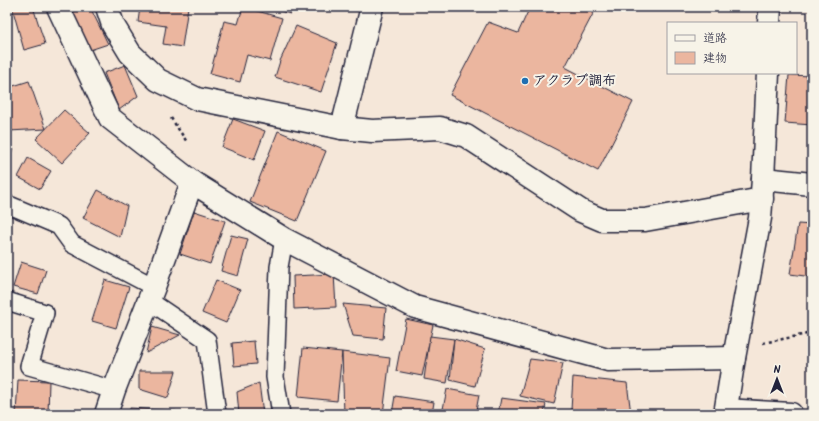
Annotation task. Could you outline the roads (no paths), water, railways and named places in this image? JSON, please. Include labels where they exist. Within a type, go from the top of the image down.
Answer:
[{"type":"street","points":[[58,7],[110,118],[192,182],[284,239],[415,307],[608,360],[734,358]]},
{"type":"street","points":[[107,7],[113,25],[130,53],[158,80],[197,99],[342,128],[372,131],[440,128],[466,136],[581,211],[602,220],[645,220],[762,189],[812,184]]},
{"type":"street","points":[[342,128],[372,7]]},
{"type":"street","points":[[770,7],[770,22]]},
{"type":"street","points":[[768,74],[760,218],[734,358],[726,412],[791,414]]},
{"type":"street","points":[[106,414],[192,182]]},
{"type":"lane","points":[[7,204],[59,226],[72,244],[151,293],[207,340],[217,414]]},
{"type":"lane","points":[[281,414],[275,377],[279,267],[284,239]]},
{"type":"lane","points":[[7,301],[45,313],[29,366],[114,390]]},
{"type":"place","name":"アクラブ調布","points":[[525,81]]}]
